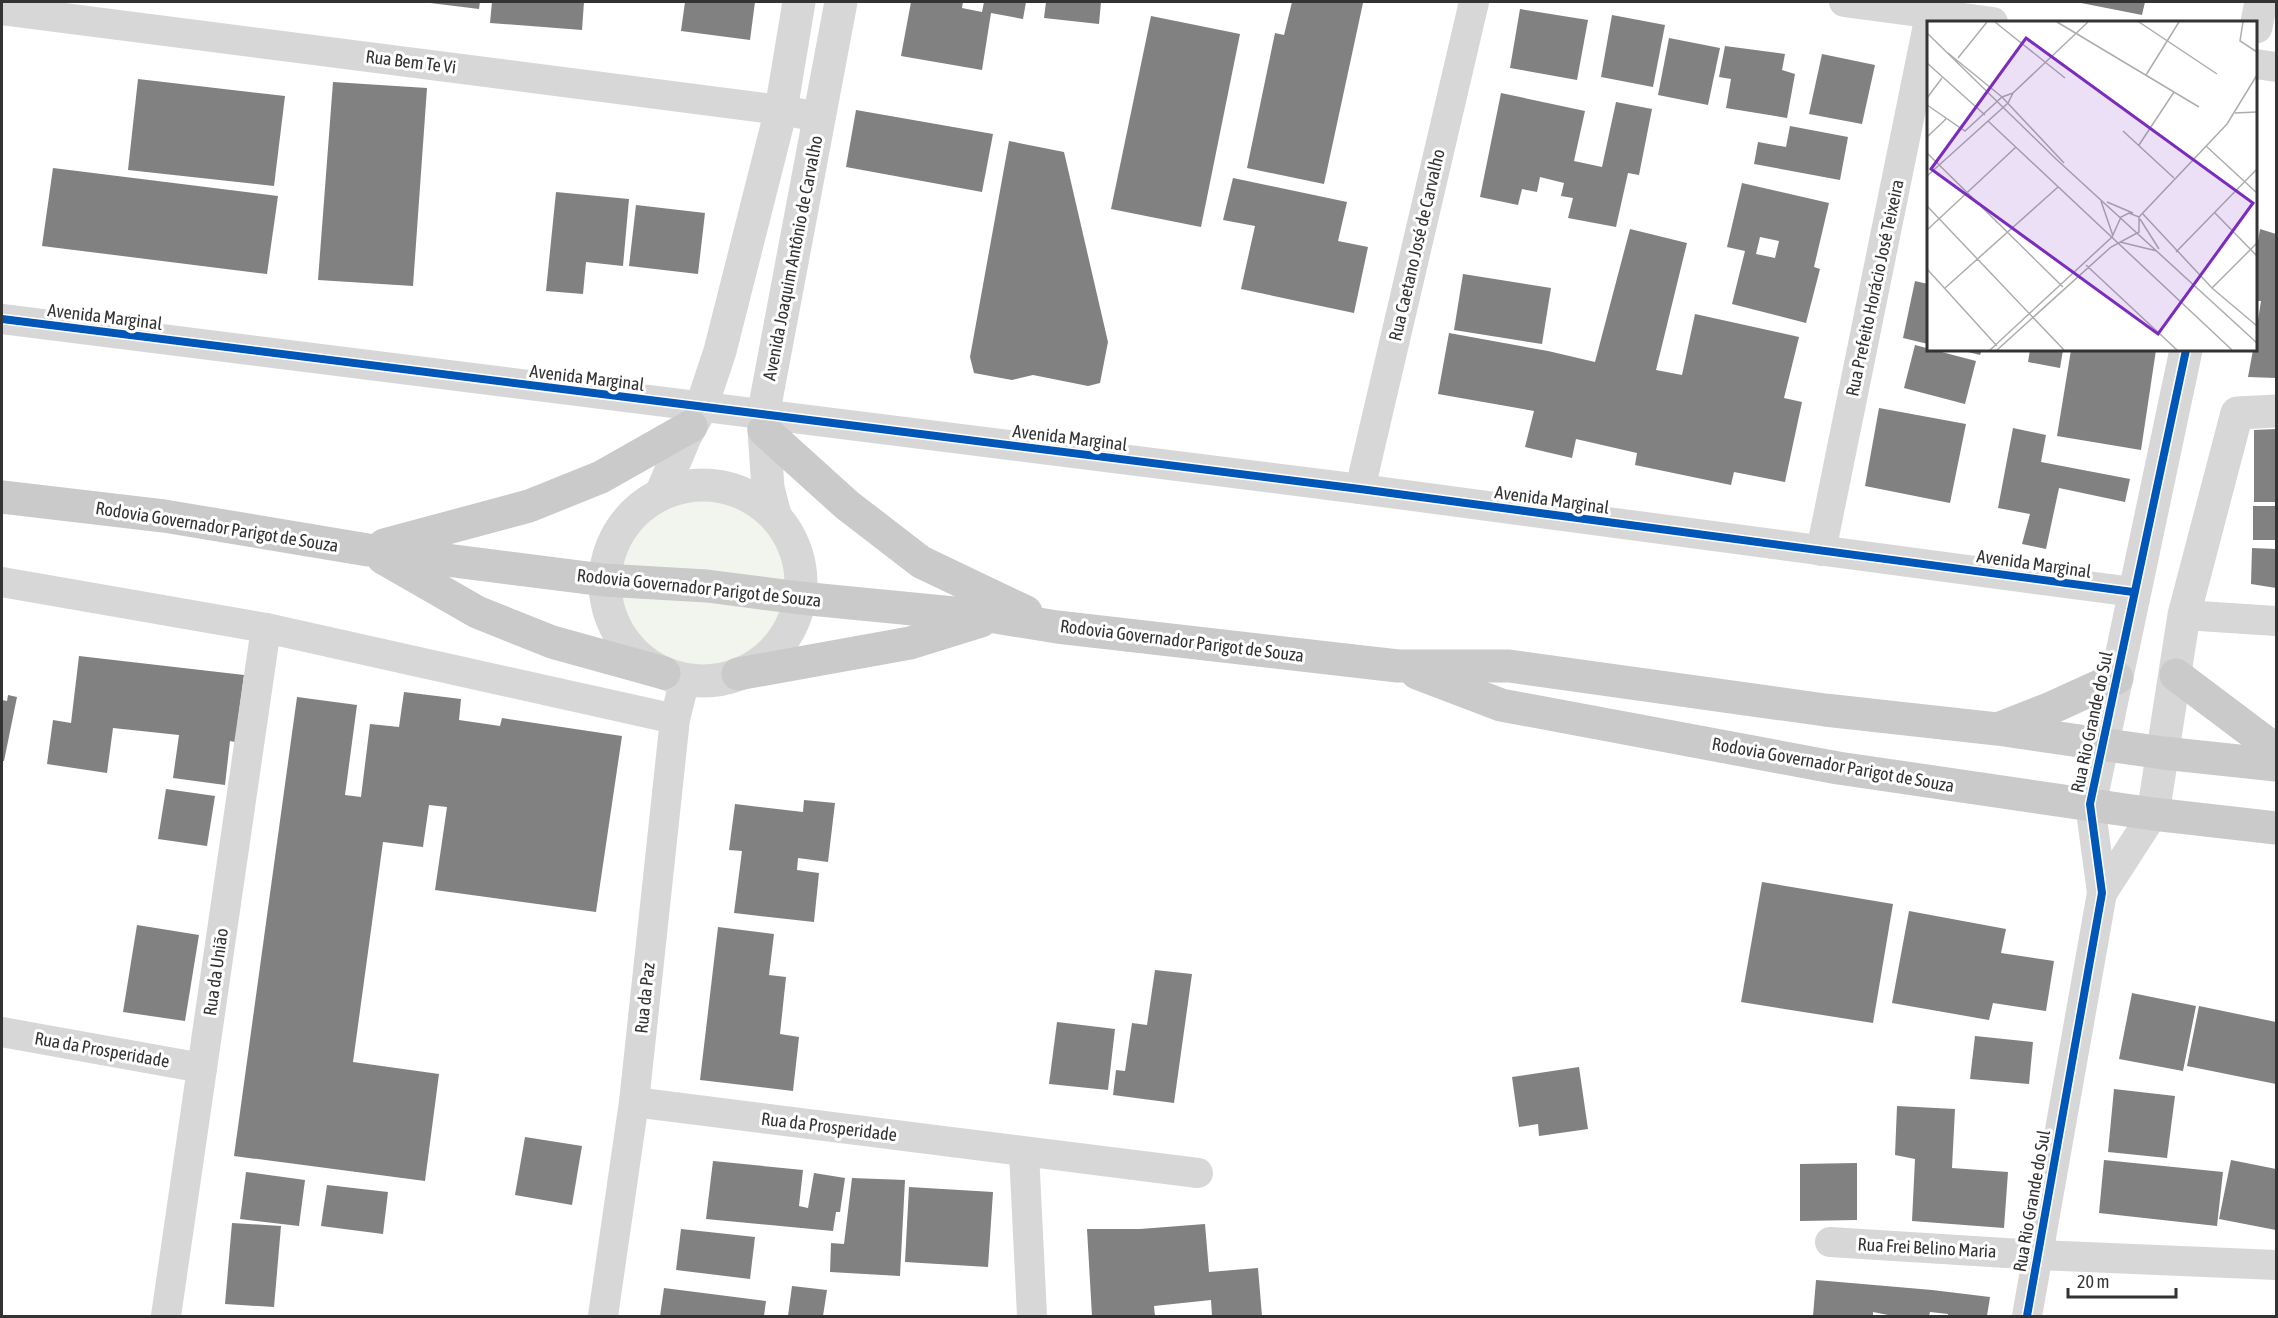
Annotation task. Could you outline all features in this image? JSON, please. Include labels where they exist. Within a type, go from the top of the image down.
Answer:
[{"type":"main road","points":[[368,550],[529,507],[601,477],[696,417]]},
{"type":"main road","points":[[764,423],[847,505],[921,562],[1058,627]]},
{"type":"main road","name":"Rodovia Governador Parigot de Souza","points":[[2,497],[164,516],[368,550],[604,580],[707,586],[800,598],[994,617],[1058,627],[1398,666],[1509,666],[1825,711],[1997,729],[2163,753],[2277,765]]},
{"type":"main road","points":[[368,550],[477,612],[552,642],[674,676]]},
{"type":"main road","points":[[738,674],[910,643],[994,617]]},
{"type":"main road","name":"Rodovia Governador Parigot de Souza","points":[[1398,666],[1501,705],[1838,768],[2153,814],[2277,828]]},
{"type":"main road","points":[[2176,675],[2277,750]]},
{"type":"main road","points":[[1997,729],[2117,678]]},
{"type":"street","points":[[661,494],[696,417],[720,351],[781,110],[800,2]]},
{"type":"street","name":"Avenida Joaquim Antônio de Carvalho","points":[[775,515],[768,488],[764,423],[841,2]]},
{"type":"street","name":"Rua Caetano José de Carvalho","points":[[1360,489],[1474,2]]},
{"type":"street","points":[[1844,2],[1931,16],[1983,21]]},
{"type":"street","points":[[2257,22],[2261,2]]},
{"type":"street","name":"Rua Bem Te Vi","points":[[2,10],[781,110],[819,117]]},
{"type":"street","name":"Rua Prefeito Horácio José Teixeira","points":[[1821,551],[1927,35]]},
{"type":"street","points":[[2257,63],[2277,67]]},
{"type":"street","name":"Avenida Marginal","points":[[2,319],[696,417],[1360,489],[2133,592]]},
{"type":"street","name":"Rua Rio Grande do Sul","points":[[2027,1317],[2102,893],[2090,804],[2101,743],[2117,678],[2133,592],[2186,351]]},
{"type":"street","points":[[2153,814],[2184,615],[2237,413],[2277,411]]},
{"type":"street","points":[[690,485],[721,486],[750,496],[775,515],[788,533],[797,554],[801,576],[800,598],[788,631],[767,657],[738,674],[712,680],[674,676],[639,658],[620,636],[608,609],[604,580],[612,545],[632,515],[661,494],[690,485]]},
{"type":"street","points":[[2,582],[266,628],[675,719]]},
{"type":"street","points":[[2184,615],[2277,621]]},
{"type":"street","name":"Rua da União","points":[[166,1317],[266,628]]},
{"type":"street","name":"Rua da Paz","points":[[603,1317],[634,1102],[675,719],[674,676]]},
{"type":"street","name":"Rua Rio Grande do Sul","points":[[2102,893],[2153,814]]},
{"type":"street","name":"Rua da Prosperidade","points":[[2,1032],[202,1068]]},
{"type":"street","name":"Rua da Prosperidade","points":[[634,1102],[1198,1173]]},
{"type":"street","points":[[1024,1152],[1032,1317]]},
{"type":"street","name":"Rua Frei Belino Maria","points":[[1830,1242],[2038,1255],[2277,1265]]},
{"type":"shaded area","points":[[703,496],[736,503],[765,521],[783,550],[790,583],[783,616],[765,645],[736,663],[703,670],[670,663],[641,645],[623,616],[616,583],[623,550],[641,521],[670,503]]},
{"type":"building","points":[[422,2],[480,2],[479,9]]},
{"type":"building","points":[[492,2],[584,2],[582,30],[490,23]]},
{"type":"building","points":[[685,2],[755,2],[750,40],[681,31]]},
{"type":"building","points":[[911,2],[963,2],[962,8],[982,12],[984,2],[1026,2],[1023,19],[991,13],[982,70],[901,56]]},
{"type":"building","points":[[1046,2],[1101,2],[1099,24],[1044,18]]},
{"type":"building","points":[[1292,2],[1363,3],[1324,184],[1247,168],[1275,33],[1284,35]]},
{"type":"building","points":[[2076,2],[2145,2],[2142,15]]},
{"type":"building","points":[[1520,9],[1588,20],[1577,80],[1510,68]]},
{"type":"building","points":[[1612,15],[1665,25],[1653,87],[1601,77]]},
{"type":"building","points":[[1151,16],[1240,34],[1201,227],[1111,209]]},
{"type":"building","points":[[1669,38],[1720,48],[1708,105],[1658,95]]},
{"type":"building","points":[[1725,46],[1785,54],[1782,70],[1795,74],[1787,118],[1726,108],[1731,79],[1719,77]]},
{"type":"building","points":[[1822,54],[1875,65],[1862,124],[1809,114]]},
{"type":"building","points":[[138,79],[285,96],[274,186],[128,170]]},
{"type":"building","points":[[333,82],[427,88],[413,286],[318,280]]},
{"type":"building","points":[[1501,93],[1585,111],[1574,161],[1602,167],[1616,102],[1652,109],[1639,175],[1628,173],[1616,227],[1568,218],[1573,198],[1561,196],[1564,183],[1540,177],[1537,192],[1522,189],[1518,205],[1480,197]]},
{"type":"building","points":[[856,110],[993,134],[982,192],[846,167]]},
{"type":"building","points":[[1790,126],[1848,137],[1840,180],[1754,164],[1758,142],[1786,147]]},
{"type":"building","points":[[1009,141],[1064,152],[1108,342],[1100,383],[1088,386],[1033,375],[1012,380],[974,373],[970,357]]},
{"type":"building","points":[[53,168],[278,196],[267,274],[42,246]]},
{"type":"building","points":[[1233,178],[1347,202],[1338,241],[1368,247],[1354,313],[1241,289],[1255,226],[1223,220]]},
{"type":"building","points":[[1742,183],[1829,203],[1814,267],[1820,269],[1806,323],[1732,304],[1745,251],[1727,247]],"holes":[[[1760,237],[1779,241],[1775,258],[1756,254]]]},
{"type":"building","points":[[556,192],[629,199],[623,266],[586,262],[583,294],[546,291]]},
{"type":"building","points":[[636,205],[705,213],[698,274],[629,266]]},
{"type":"building","points":[[1630,229],[1687,243],[1656,370],[1682,375],[1695,314],[1799,337],[1784,398],[1802,402],[1785,482],[1734,472],[1731,485],[1635,465],[1637,453],[1576,439],[1572,458],[1525,447],[1534,411],[1438,394],[1449,333],[1595,362]]},
{"type":"building","points":[[2260,229],[2276,234],[2276,378],[2248,377],[2253,351],[2257,351],[2257,327],[2261,301],[2257,301],[2257,247]]},
{"type":"building","points":[[1463,274],[1551,288],[1542,344],[1454,330]]},
{"type":"building","points":[[1915,281],[1927,284],[1927,344],[1903,338]]},
{"type":"building","points":[[1915,345],[1927,348],[1927,351],[1938,351],[1976,361],[1965,404],[1904,388]]},
{"type":"building","points":[[1964,351],[1982,351],[1980,355]]},
{"type":"building","points":[[2030,351],[2063,351],[2060,368],[2028,362]]},
{"type":"building","points":[[2071,351],[2156,351],[2141,450],[2057,436]]},
{"type":"building","points":[[1879,408],[1966,424],[1950,503],[1865,486]]},
{"type":"building","points":[[2013,428],[2046,435],[2041,462],[2130,479],[2125,502],[2059,488],[2046,549],[2022,544],[2030,514],[1998,508]]},
{"type":"building","points":[[2276,429],[2276,502],[2254,502],[2254,430]]},
{"type":"building","points":[[2253,506],[2276,506],[2276,540],[2253,540]]},
{"type":"building","points":[[2252,548],[2276,549],[2276,588],[2251,584]]},
{"type":"building","points":[[79,656],[244,675],[235,742],[230,741],[225,785],[173,778],[179,735],[113,728],[107,773],[47,764],[53,720],[71,723]]},
{"type":"building","points":[[404,692],[461,699],[459,720],[500,726],[502,718],[622,736],[596,912],[435,890],[447,807],[429,805],[423,847],[383,842],[353,1062],[439,1074],[425,1181],[234,1156],[297,697],[357,705],[345,795],[361,797],[370,724],[399,727]]},
{"type":"building","points":[[8,695],[17,697],[4,761],[2,761],[2,700],[7,701]]},
{"type":"building","points":[[166,789],[215,796],[207,846],[158,839]]},
{"type":"building","points":[[804,800],[835,803],[828,862],[798,858],[797,870],[819,873],[814,922],[734,913],[742,851],[729,850],[735,804],[803,812]]},
{"type":"building","points":[[1762,882],[1893,904],[1873,1023],[1741,1002]]},
{"type":"building","points":[[1909,911],[2006,929],[2001,953],[2054,961],[2046,1011],[1993,1003],[1989,1020],[1892,1003]]},
{"type":"building","points":[[137,925],[199,935],[185,1021],[123,1012]]},
{"type":"building","points":[[718,927],[774,934],[769,975],[786,977],[780,1034],[799,1037],[793,1091],[700,1080]]},
{"type":"building","points":[[1155,970],[1192,974],[1174,1103],[1113,1095],[1116,1070],[1125,1071],[1132,1023],[1147,1025]]},
{"type":"building","points":[[2132,993],[2196,1006],[2183,1071],[2119,1059]]},
{"type":"building","points":[[2199,1006],[2276,1022],[2276,1084],[2187,1066]]},
{"type":"building","points":[[1057,1022],[1115,1029],[1108,1090],[1049,1084]]},
{"type":"building","points":[[1975,1036],[2033,1042],[2029,1084],[1970,1079]]},
{"type":"building","points":[[1579,1067],[1588,1129],[1539,1136],[1538,1124],[1519,1127],[1512,1077]]},
{"type":"building","points":[[2114,1089],[2175,1096],[2167,1158],[2108,1152]]},
{"type":"building","points":[[1897,1106],[1955,1109],[1952,1168],[2008,1172],[2004,1228],[1912,1221],[1915,1159],[1895,1155]]},
{"type":"building","points":[[525,1137],[582,1146],[572,1205],[515,1195]]},
{"type":"building","points":[[2104,1160],[2223,1172],[2217,1226],[2099,1213]]},
{"type":"building","points":[[2231,1160],[2276,1169],[2276,1230],[2219,1219]]},
{"type":"building","points":[[713,1161],[803,1170],[799,1206],[808,1208],[814,1173],[845,1178],[840,1212],[836,1212],[833,1231],[706,1219]]},
{"type":"building","points":[[1857,1163],[1857,1220],[1800,1221],[1800,1164]]},
{"type":"building","points":[[246,1172],[305,1180],[299,1226],[240,1219]]},
{"type":"building","points":[[852,1178],[905,1180],[900,1276],[830,1272],[831,1243],[844,1244]]},
{"type":"building","points":[[327,1185],[388,1192],[383,1234],[321,1226]]},
{"type":"building","points":[[909,1187],[993,1192],[988,1267],[905,1262]]},
{"type":"building","points":[[232,1223],[281,1226],[274,1307],[225,1304]]},
{"type":"building","points":[[1205,1224],[1209,1272],[1258,1268],[1262,1316],[1212,1316],[1211,1300],[1154,1306],[1155,1316],[1092,1316],[1087,1229],[1140,1229]]},
{"type":"building","points":[[681,1229],[755,1237],[750,1279],[676,1270]]},
{"type":"building","points":[[1816,1280],[1990,1297],[1987,1316],[1948,1316],[1948,1314],[1930,1312],[1929,1316],[1888,1316],[1873,1312],[1873,1316],[1813,1316]]},
{"type":"building","points":[[792,1286],[827,1290],[823,1316],[788,1316]]},
{"type":"building","points":[[664,1288],[766,1301],[764,1316],[660,1316]]},
{"type":"cycle path","points":[[2,319],[1360,489],[2133,592]]},
{"type":"cycle path","points":[[2027,1316],[2102,893],[2090,804],[2186,351]]}]
